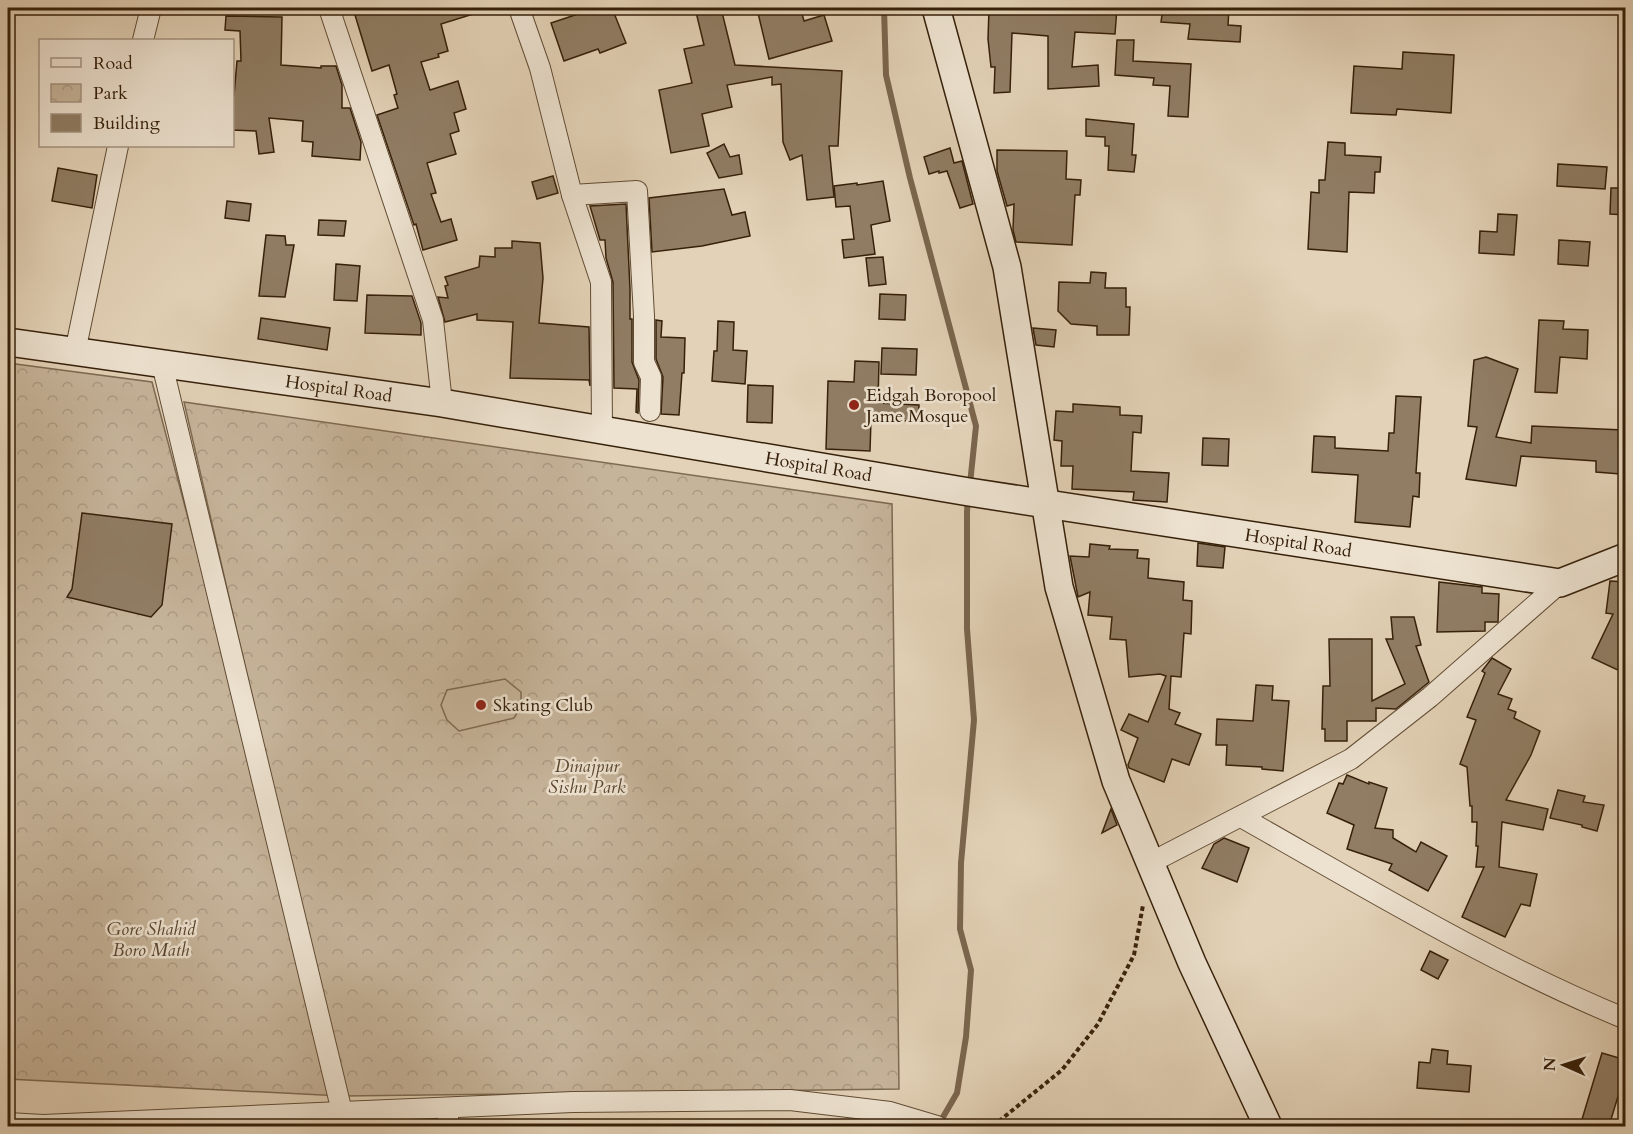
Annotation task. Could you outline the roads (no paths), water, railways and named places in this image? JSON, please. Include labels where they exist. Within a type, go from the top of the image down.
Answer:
[{"type":"main road","points":[[936,8],[1007,267],[1059,586],[1116,781],[1192,963],[1268,1126]]},
{"type":"main road","name":"Hospital Road","points":[[8,342],[442,403],[993,496],[1560,584]]},
{"type":"main road","points":[[1560,584],[1626,557]]},
{"type":"street","points":[[143,39],[151,8]]},
{"type":"street","points":[[329,8],[433,320],[442,403]]},
{"type":"street","points":[[519,8],[540,68],[572,195],[601,282],[602,431]]},
{"type":"street","points":[[75,352],[118,147]]},
{"type":"street","points":[[572,195],[637,191],[644,316],[644,362],[651,377],[650,411]]},
{"type":"street","points":[[162,364],[342,1112]]},
{"type":"street","points":[[1150,863],[1351,759],[1430,697],[1560,584]]},
{"type":"street","points":[[1241,817],[1414,915],[1577,999],[1626,1020]]},
{"type":"street","points":[[8,1123],[43,1125],[342,1112],[448,1117],[573,1102],[790,1100],[937,1126]]},
{"type":"waterway","points":[[884,8],[886,75],[910,178],[976,426],[970,484]]},
{"type":"waterway","points":[[939,1124],[957,1093],[966,1037],[971,970],[960,929],[961,863],[974,720],[967,629],[968,497]]},
{"type":"place","name":"Eidgah Boropool Jame Mosque","points":[[854,405]]},
{"type":"place","name":"Skating Club","points":[[481,705]]},
{"type":"park label","name":"Dinajpur Sishu Park","points":[[587,776]]},
{"type":"park label","name":"Gore Shahid Boro Math","points":[[151,939]]}]
